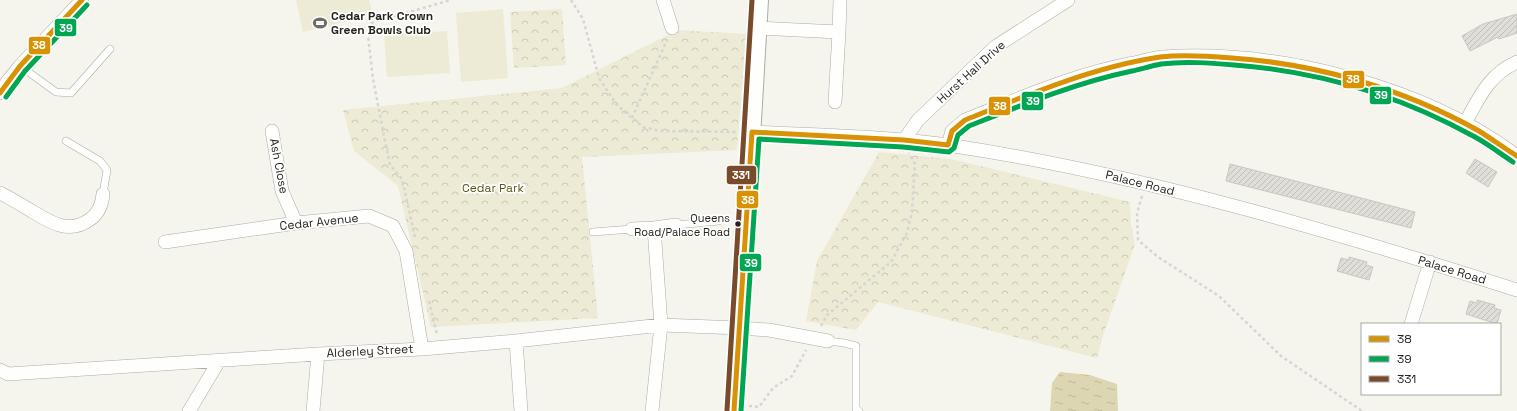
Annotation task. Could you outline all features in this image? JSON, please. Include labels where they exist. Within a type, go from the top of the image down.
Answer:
[{"type":"main road","points":[[734,408],[759,0]]},
{"type":"street","points":[[0,93],[20,66],[82,0]]},
{"type":"street","points":[[663,0],[672,28]]},
{"type":"street","points":[[835,102],[840,0]]},
{"type":"street","name":"Hurst Hall Drive","points":[[904,140],[918,120],[995,47],[1068,0]]},
{"type":"street","points":[[758,28],[839,32]]},
{"type":"street","points":[[948,145],[952,131],[965,120],[1066,80],[1115,66],[1162,57],[1223,57],[1282,63],[1347,77],[1390,90],[1430,106],[1465,123],[1517,156]]},
{"type":"street","points":[[1465,123],[1483,90],[1505,67],[1517,62]]},
{"type":"street","name":"Ash Close","points":[[272,131],[282,191],[296,223]]},
{"type":"street","name":"Palace Road","points":[[752,132],[904,140],[948,145],[1081,169],[1218,202],[1430,262],[1517,290]]},
{"type":"street","points":[[0,193],[47,221],[58,226],[69,227],[79,226],[94,218],[102,204],[103,194]]},
{"type":"street","name":"Cedar Avenue","points":[[165,242],[296,223],[369,216],[393,226],[406,250],[422,349]]},
{"type":"street","points":[[632,230],[676,226]]},
{"type":"street","points":[[652,411],[661,325],[654,228]]},
{"type":"street","points":[[1411,323],[1430,262]]},
{"type":"street","name":"Alderley Street","points":[[0,370],[8,374],[318,354],[422,349],[516,341],[661,325],[769,330],[822,340]]},
{"type":"street","points":[[516,341],[521,411]]},
{"type":"street","points":[[313,411],[318,354]]},
{"type":"street","points":[[189,411],[219,361]]},
{"type":"lane","points":[[20,66],[56,92],[71,93],[110,49]]},
{"type":"lane","points":[[66,141],[100,161],[107,170],[103,194]]},
{"type":"lane","points":[[676,226],[718,221]]},
{"type":"lane","points":[[593,232],[632,230]]},
{"type":"lane","points":[[822,340],[856,346],[856,409],[859,411]]},
{"type":"path","points":[[390,165],[373,79],[368,35],[371,23],[451,0]]},
{"type":"path","points":[[571,0],[583,19],[598,78],[616,104],[643,127],[660,131],[752,132]]},
{"type":"path","points":[[632,118],[672,28]]},
{"type":"path","points":[[734,408],[759,407],[773,388],[792,376],[804,351],[822,340],[826,316],[891,262],[907,234],[912,212],[915,164],[909,154],[904,140]]},
{"type":"path","points":[[1145,184],[1137,213],[1138,240],[1158,257],[1218,296],[1281,356],[1362,411]]},
{"type":"green space","name":"Cedar Park Crown Green Bowls Club","points":[[296,0],[369,0],[373,15],[303,32]]},
{"type":"green space","points":[[503,9],[508,78],[461,82],[456,13]]},
{"type":"green space","points":[[562,9],[566,65],[514,68],[510,12]]},
{"type":"green space","name":"Cedar Park","points":[[678,30],[746,34],[737,150],[582,157],[598,318],[431,327],[398,186],[354,151],[343,110],[562,88]]},
{"type":"green space","points":[[447,31],[450,73],[387,77],[384,35]]},
{"type":"green space","points":[[879,152],[951,159],[1130,202],[1131,224],[1135,244],[1103,336],[1097,358],[878,302],[856,330],[806,321],[817,261]]},
{"type":"water","points":[[1060,372],[1090,375],[1117,384],[1118,411],[1050,411],[1052,383]]},
{"type":"building","points":[[1517,14],[1517,33],[1499,39],[1498,37],[1470,51],[1462,36],[1483,24]]},
{"type":"building","points":[[1475,159],[1497,172],[1488,187],[1466,173]]},
{"type":"building","points":[[1230,164],[1415,212],[1411,228],[1226,181]]},
{"type":"building","points":[[1349,257],[1367,262],[1366,265],[1373,267],[1369,280],[1337,271],[1341,258],[1349,260]]},
{"type":"building","points":[[1477,300],[1495,305],[1494,308],[1501,310],[1497,323],[1466,314],[1470,301],[1477,303]]},
{"type":"transit line","name":"38","points":[[0,93],[20,66],[82,0]]},
{"type":"transit line","name":"331","points":[[727,410],[752,0]]},
{"type":"transit line","name":"39","points":[[6,97],[25,71],[87,5]]},
{"type":"transit line","name":"38","points":[[734,411],[752,132],[904,140],[948,145],[952,131],[965,120],[1061,83],[1135,62],[1169,56],[1196,56],[1264,61],[1296,66],[1360,81],[1391,91],[1450,116],[1479,131],[1517,156]]},
{"type":"transit line","name":"39","points":[[741,411],[759,139],[903,147],[949,152],[954,148],[958,135],[969,126],[1049,95],[1111,76],[1157,65],[1170,63],[1198,63],[1265,68],[1297,73],[1358,88],[1418,109],[1447,122],[1490,146],[1513,162]]},
{"type":"place","name":"Cedar Park Crown Green Bowls Club","points":[[320,23]]},
{"type":"place","name":"Queens Road/Palace Road","points":[[738,224]]}]
